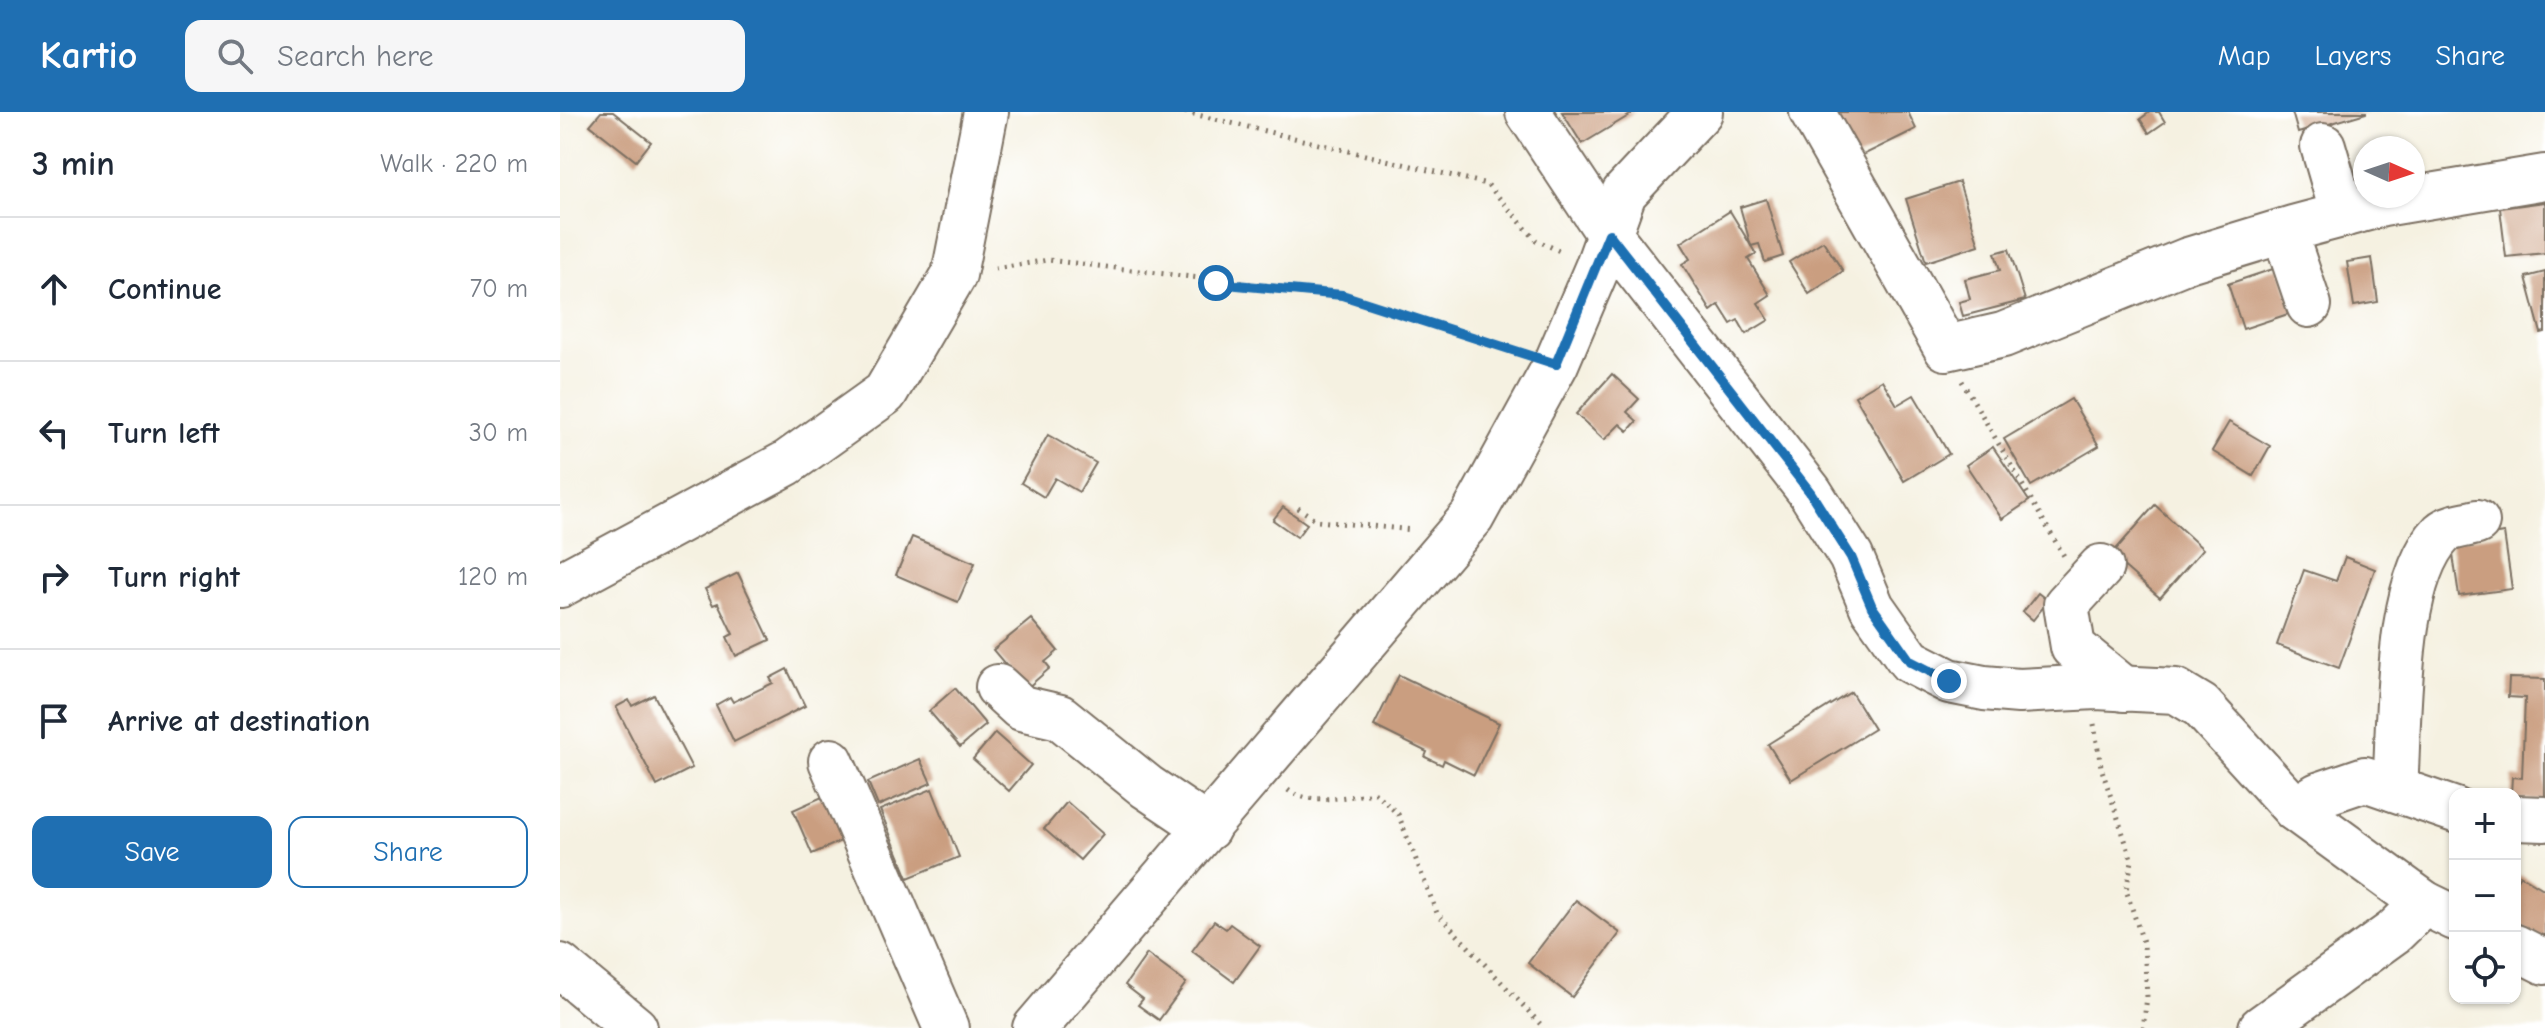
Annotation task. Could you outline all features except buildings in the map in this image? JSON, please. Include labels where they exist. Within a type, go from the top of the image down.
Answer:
[{"type":"street","points":[[560,585],[787,463],[885,393],[954,275],[986,112]]},
{"type":"street","points":[[1528,112],[1603,251],[1810,492],[1851,557],[1872,607],[1910,661],[1949,681],[1984,688],[2019,691],[2107,688],[2176,691],[2201,706],[2295,809],[2440,911]]},
{"type":"street","points":[[1035,1028],[1472,517],[1556,364],[1624,193],[1700,112]]},
{"type":"street","points":[[1812,112],[1946,348],[2003,335],[2188,260],[2284,231],[2383,204],[2545,177]]},
{"type":"street","points":[[2323,146],[2343,215]]},
{"type":"street","points":[[2284,231],[2309,305]]},
{"type":"street","points":[[2395,789],[2407,608],[2428,551],[2445,530],[2477,522]]},
{"type":"street","points":[[2091,578],[2066,605],[2073,647],[2107,688]]},
{"type":"street","points":[[998,687],[1021,708],[1060,717],[1147,787],[1208,828]]},
{"type":"street","points":[[831,761],[946,1028]]},
{"type":"street","points":[[2295,809],[2318,795],[2365,779],[2449,808]]},
{"type":"street","points":[[2521,818],[2545,819]]},
{"type":"street","points":[[2261,1028],[2394,932],[2440,911]]},
{"type":"street","points":[[2521,950],[2545,962]]},
{"type":"street","points":[[562,972],[635,1028]]},
{"type":"path","points":[[1185,112],[1487,184],[1536,240],[1603,251]]},
{"type":"path","points":[[954,275],[1048,260],[1342,295],[1556,364]]},
{"type":"path","points":[[1946,348],[2091,578]]},
{"type":"path","points":[[1298,508],[1318,521],[1458,533]]},
{"type":"path","points":[[2107,688],[2101,767],[2132,861],[2126,890],[2144,945],[2147,997],[2143,1028]]},
{"type":"path","points":[[1258,768],[1295,796],[1326,798],[1375,793],[1398,814],[1437,913],[1544,1028]]},
{"type":"route","points":[[1216,283],[1342,295],[1556,364],[1609,234],[1810,492],[1851,557],[1872,607],[1910,661],[1949,681]]}]
